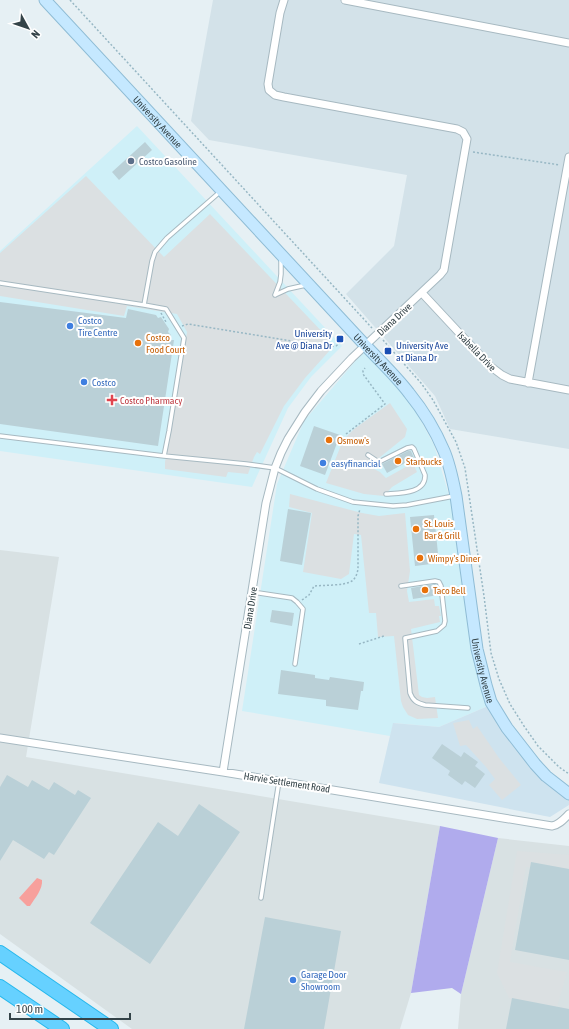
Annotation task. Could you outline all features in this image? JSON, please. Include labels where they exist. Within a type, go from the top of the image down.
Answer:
[{"type":"highway","points":[[0,953],[111,1029]]},
{"type":"highway","points":[[0,987],[62,1029]]},
{"type":"street","name":"University Avenue","points":[[45,0],[409,393],[433,430],[444,451],[452,473],[477,649],[491,702],[507,728],[535,764],[546,776],[569,794]]},
{"type":"street","name":"Diana Drive","points":[[223,772],[266,503],[275,468],[288,439],[305,412],[321,391],[365,345],[422,293],[444,270],[467,139],[463,132],[457,129],[284,98],[275,95],[269,90],[268,84],[280,13],[284,0]]},
{"type":"street","points":[[345,0],[569,43]]},
{"type":"street","points":[[528,383],[569,157]]},
{"type":"street","name":"Isabella Drive","points":[[422,293],[490,366],[502,375],[510,379],[569,390]]},
{"type":"street","name":"Harvie Settlement Road","points":[[0,738],[223,772],[552,826],[560,823],[569,814]]},
{"type":"lane","points":[[144,305],[155,252],[167,238],[222,190]]},
{"type":"lane","points":[[280,255],[281,274],[280,282],[275,295],[288,289],[308,284]]},
{"type":"lane","points":[[0,283],[166,309],[184,338],[164,456]]},
{"type":"lane","points":[[0,436],[275,468],[317,489],[353,502],[393,506],[407,505],[456,496]]},
{"type":"lane","points":[[368,455],[377,461],[381,461],[407,448],[412,447],[414,449],[426,478],[424,482],[418,489],[412,491],[386,494]]},
{"type":"lane","points":[[400,586],[435,581],[439,582],[441,586],[445,621],[441,628],[437,631],[405,638],[410,692],[412,698],[419,704],[468,708]]},
{"type":"lane","points":[[252,592],[292,598],[302,609],[295,664]]},
{"type":"lane","points":[[261,898],[279,781]]},
{"type":"path","points":[[70,0],[378,334],[433,400],[456,442],[465,468],[491,653],[499,679],[510,704],[538,746],[559,767],[569,774]]},
{"type":"path","points":[[465,150],[567,166]]},
{"type":"path","points":[[165,323],[166,322],[173,331],[183,325],[188,324],[316,345],[336,346],[341,342]]},
{"type":"path","points":[[346,434],[385,404],[363,374],[365,368]]},
{"type":"path","points":[[298,603],[309,595],[314,586],[346,583],[355,578],[358,572],[358,516],[362,503]]},
{"type":"path","points":[[359,644],[384,636]]},
{"type":"shaded area","points":[[213,0],[569,0],[569,449],[450,429],[435,396],[346,294],[394,246],[407,175],[209,140],[191,121]]},
{"type":"shaded area","points":[[137,126],[342,346],[311,377],[288,408],[252,487],[0,451],[0,251]]},
{"type":"shaded area","points":[[86,176],[164,257],[210,214],[329,339],[326,343],[331,349],[305,378],[284,406],[260,454],[257,452],[254,457],[248,474],[228,472],[226,477],[165,469],[187,332],[177,314],[127,306],[124,316],[0,296],[0,253]]},
{"type":"shaded area","points":[[364,351],[399,388],[415,410],[434,445],[454,512],[488,706],[439,727],[394,723],[390,736],[242,711],[277,484],[304,421]]},
{"type":"shaded area","points":[[390,403],[407,429],[405,437],[379,458],[369,463],[368,466],[380,472],[386,478],[413,463],[417,472],[392,487],[384,496],[364,494],[326,483],[343,440],[354,429]]},
{"type":"shaded area","points":[[290,494],[379,516],[405,513],[410,571],[407,591],[409,602],[434,599],[435,606],[439,606],[441,616],[439,616],[440,622],[411,629],[419,695],[427,698],[435,697],[438,718],[417,719],[408,715],[403,707],[401,701],[394,636],[378,637],[376,613],[369,613],[361,535],[354,534],[349,574],[341,579],[303,572],[312,513],[289,507]]},
{"type":"shaded area","points":[[0,550],[59,557],[26,757],[440,826],[411,993],[400,1029],[132,1029],[0,934]]},
{"type":"shaded area","points":[[488,706],[569,799],[569,805],[550,817],[379,783],[393,723],[439,727]]},
{"type":"shaded area","points":[[469,720],[473,729],[477,726],[499,758],[521,785],[502,800],[489,785],[495,779],[486,767],[466,745],[460,746],[453,723]]},
{"type":"shaded area","points":[[440,826],[498,838],[461,994],[452,988],[411,993]]},
{"type":"shaded area","points":[[498,838],[569,846],[569,1029],[458,1029],[461,994]]},
{"type":"shaded area","points":[[517,851],[569,855],[569,874],[526,867],[510,962],[567,972],[557,1007],[509,998],[497,973]]},
{"type":"shaded area","points":[[37,878],[42,880],[41,887],[30,906],[27,906],[19,898]]},
{"type":"building","points":[[145,142],[152,150],[119,180],[112,172]]},
{"type":"building","name":"Costco","points":[[0,302],[126,318],[128,309],[156,315],[158,318],[161,317],[169,329],[168,332],[171,335],[171,340],[174,340],[158,446],[0,424]]},
{"type":"building","points":[[314,426],[340,435],[325,475],[300,466]]},
{"type":"building","name":"Starbucks","points":[[408,451],[411,451],[414,458],[387,473],[382,464]]},
{"type":"building","points":[[288,509],[311,513],[302,565],[280,561]]},
{"type":"building","points":[[434,515],[439,563],[415,566],[410,517]]},
{"type":"building","name":"Taco Bell","points":[[435,584],[439,595],[413,599],[411,588]]},
{"type":"building","points":[[272,610],[294,613],[292,626],[270,622]]},
{"type":"building","points":[[281,670],[315,675],[315,678],[329,680],[330,677],[364,682],[358,710],[326,706],[326,700],[278,694]]},
{"type":"building","points":[[442,744],[461,757],[464,752],[478,762],[475,766],[485,774],[475,788],[465,781],[462,785],[448,775],[450,771],[432,758]]},
{"type":"building","points":[[7,775],[28,787],[32,780],[49,790],[54,782],[75,795],[78,790],[91,798],[54,855],[49,852],[44,859],[13,840],[0,861],[0,787]]},
{"type":"building","points":[[199,804],[240,832],[150,964],[90,923],[158,822],[178,836]]},
{"type":"building","points":[[531,862],[569,869],[569,960],[515,950]]},
{"type":"building","name":"Garage Door Showroom","points":[[265,917],[341,931],[324,1029],[244,1029]]},
{"type":"building","points":[[512,998],[569,1009],[569,1029],[506,1029]]},
{"type":"place","name":"Costco Gasoline","points":[[131,161]]},
{"type":"place","name":"Costco Tire Centre","points":[[70,326]]},
{"type":"place","name":"University Ave @ Diana Dr","points":[[340,339]]},
{"type":"place","name":"Costco Food Court","points":[[138,343]]},
{"type":"place","name":"University Ave at Diana Dr","points":[[388,351]]},
{"type":"place","name":"Costco","points":[[84,382]]},
{"type":"place","name":"Costco Pharmacy","points":[[112,400]]},
{"type":"place","name":"Osmow's","points":[[329,440]]},
{"type":"place","name":"Starbucks","points":[[398,461]]},
{"type":"place","name":"easyfinancial","points":[[323,463]]},
{"type":"place","name":"St. Louis Bar & Grill","points":[[416,529]]},
{"type":"place","name":"Wimpy's Diner","points":[[420,558]]},
{"type":"place","name":"Taco Bell","points":[[425,590]]},
{"type":"place","name":"Garage Door Showroom","points":[[293,980]]}]
